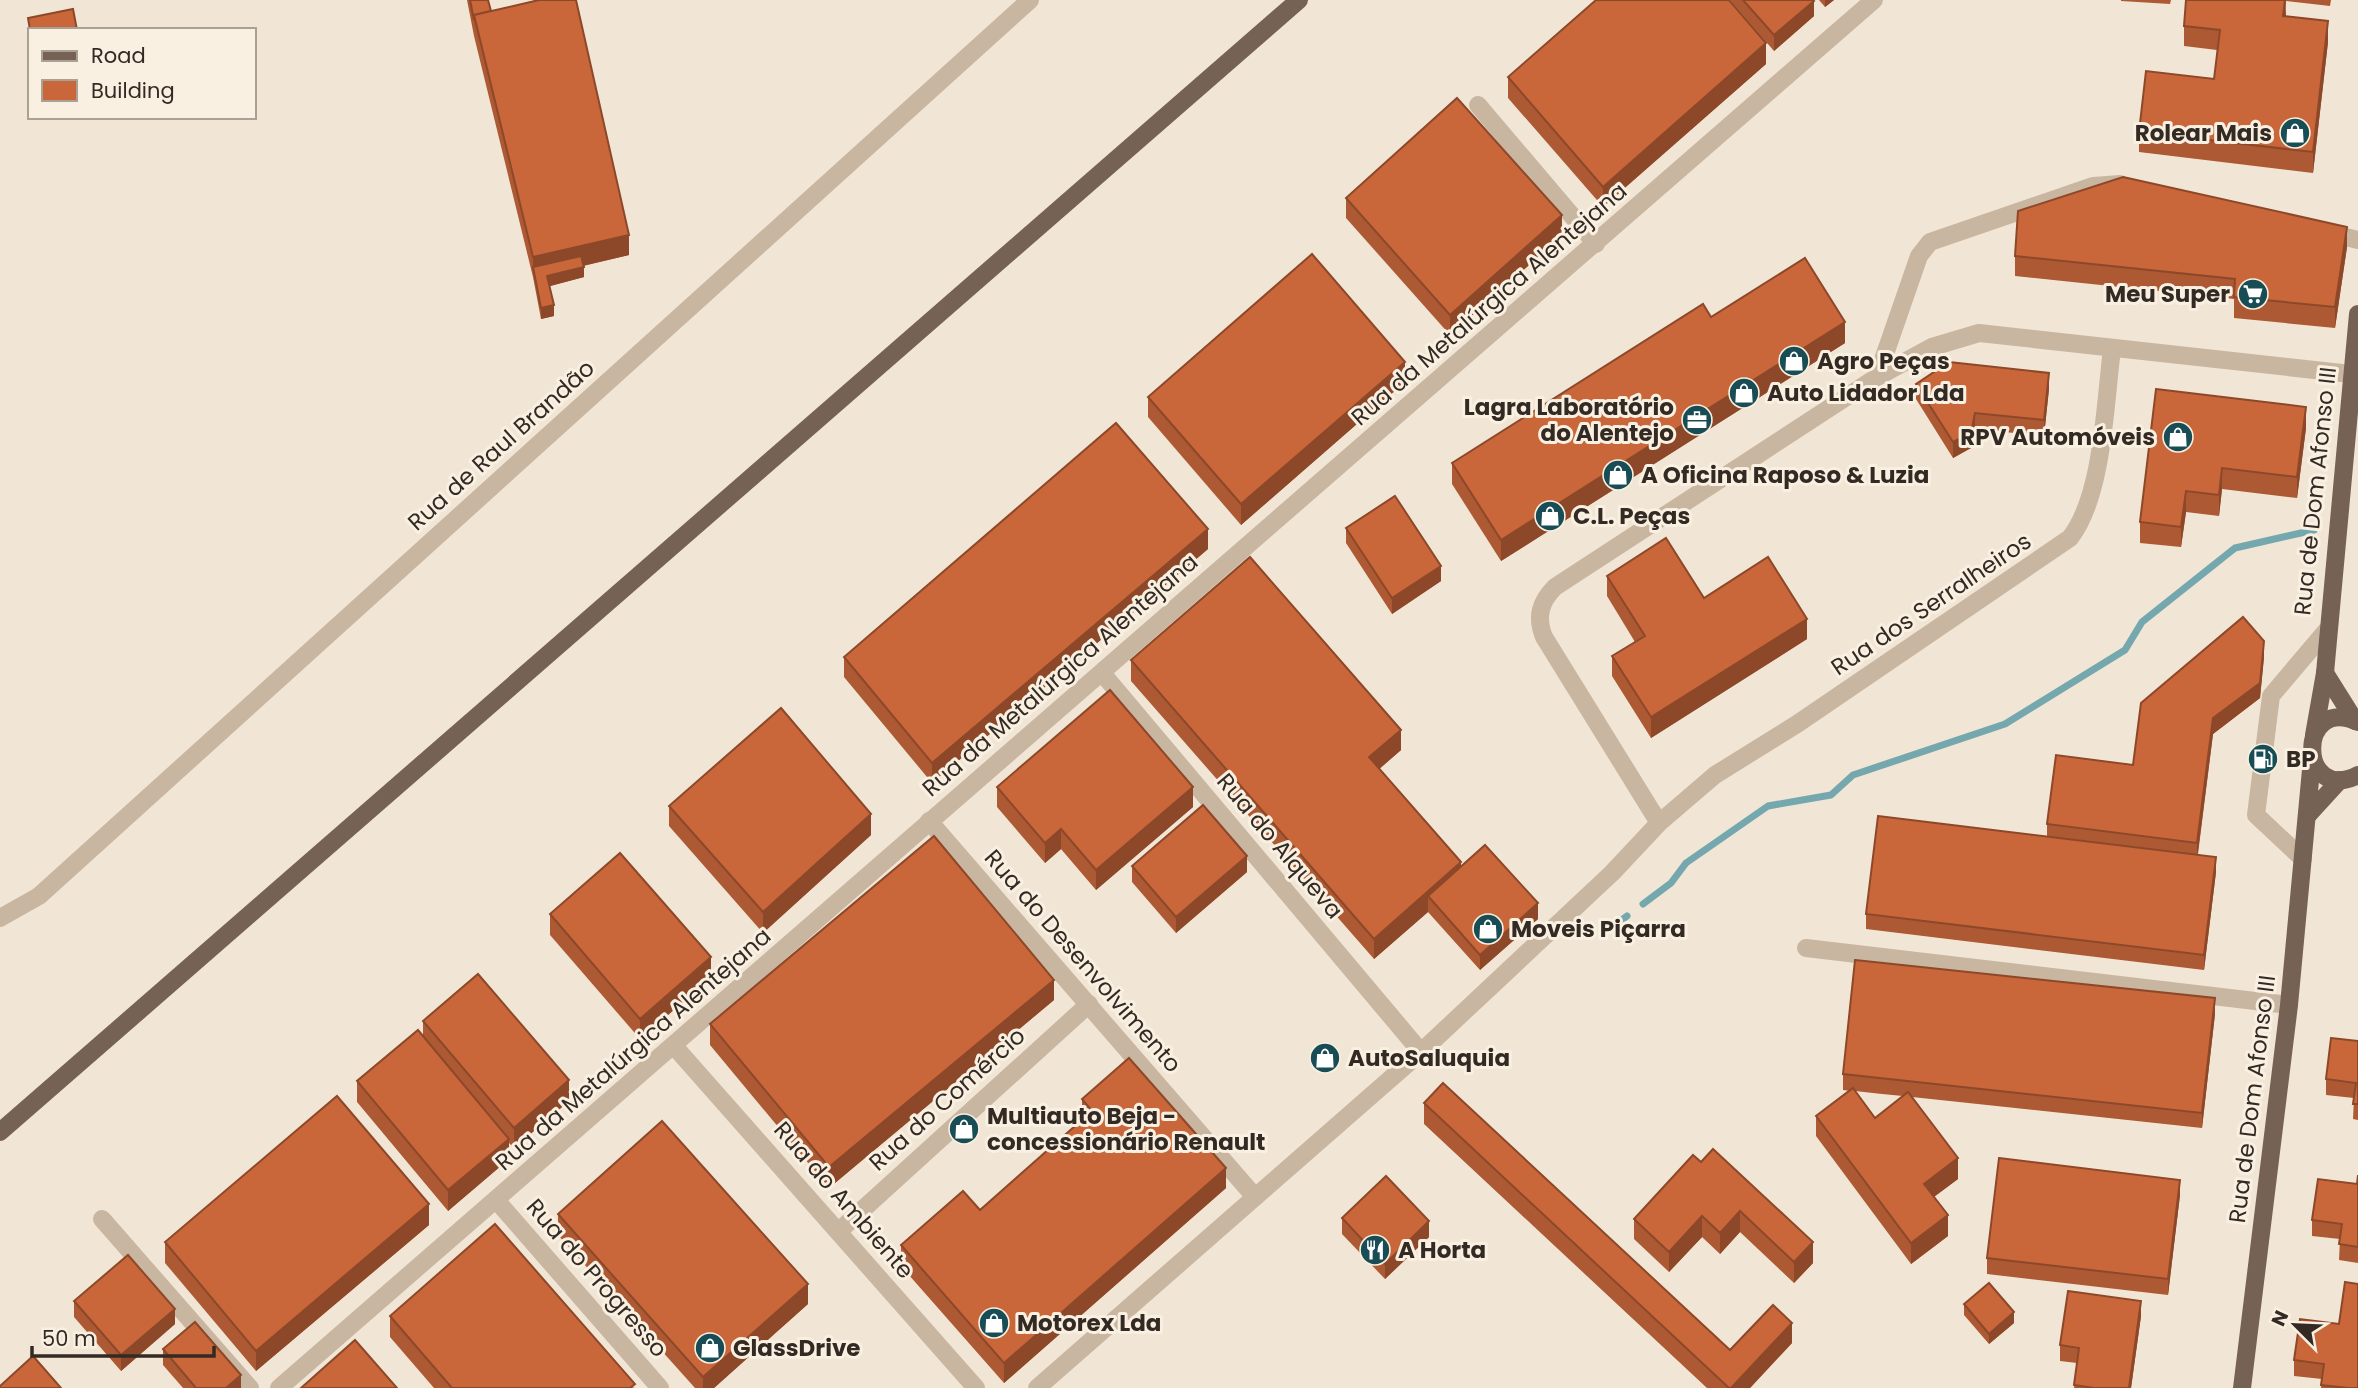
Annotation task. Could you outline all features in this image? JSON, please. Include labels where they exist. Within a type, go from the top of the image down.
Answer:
[{"type":"main road","points":[[0,1132],[1299,0]]},
{"type":"main road","name":"Rua de Dom Afonso III","points":[[2242,1388],[2289,1005],[2314,734],[2325,673],[2326,631],[2358,314]]},
{"type":"main road","points":[[2325,673],[2357,721]]},
{"type":"main road","points":[[2314,734],[2327,721],[2346,718],[2357,721]]},
{"type":"main road","points":[[2312,759],[2323,774],[2340,780]]},
{"type":"main road","points":[[2308,815],[2340,780],[2358,775]]},
{"type":"street","name":"Rua de Raul Brandão","points":[[0,918],[39,896],[1030,0]]},
{"type":"street","name":"Rua da Metalúrgica Alentejana","points":[[279,1388],[1874,0]]},
{"type":"street","points":[[1478,104],[1596,244]]},
{"type":"street","points":[[1877,377],[1919,256],[1930,242],[2093,186],[2112,183],[2135,187]]},
{"type":"street","points":[[2306,228],[2358,240]]},
{"type":"street","points":[[1659,823],[1544,637],[1540,626],[1541,604],[1555,587],[1877,377],[1932,347],[1979,333],[2351,374]]},
{"type":"street","name":"Rua dos Serralheiros","points":[[1037,1388],[1421,1052],[1612,873],[1659,823],[1715,775],[1797,724],[2070,538],[2085,516],[2092,491],[2112,349]]},
{"type":"street","points":[[2303,859],[2256,816],[2271,696],[2326,631]]},
{"type":"street","name":"Rua do Alqueva","points":[[1102,673],[1421,1052]]},
{"type":"street","name":"Rua do Desenvolvimento","points":[[929,821],[1255,1197]]},
{"type":"street","points":[[1806,948],[2289,1005]]},
{"type":"street","name":"Rua do Comércio","points":[[839,1231],[1089,1004]]},
{"type":"street","name":"Rua do Ambiente","points":[[674,1046],[976,1388]]},
{"type":"street","name":"Rua do Progresso","points":[[497,1201],[660,1388]]},
{"type":"street","points":[[102,1219],[250,1388]]},
{"type":"building","points":[[470,0],[488,0],[491,11],[474,15],[474,20]]},
{"type":"building","points":[[539,0],[576,0],[629,235],[533,257],[474,15]]},
{"type":"building","points":[[1596,0],[1729,0],[1766,43],[1603,187],[1508,77]]},
{"type":"building","points":[[1743,0],[1813,0],[1814,1],[1774,35]]},
{"type":"building","points":[[2186,0],[2285,0],[2283,16],[2328,21],[2313,152],[2139,132],[2146,71],[2214,79],[2220,30],[2184,26]]},
{"type":"building","points":[[73,9],[77,28],[30,28],[28,18]]},
{"type":"building","points":[[1457,98],[1562,215],[1450,315],[1346,198]]},
{"type":"building","points":[[2123,177],[2347,227],[2335,307],[2234,297],[2235,279],[2015,256],[2018,211]]},
{"type":"building","points":[[1312,254],[1405,362],[1241,504],[1148,397]]},
{"type":"building","points":[[581,256],[584,267],[547,276],[554,305],[541,308],[533,267]]},
{"type":"building","points":[[1805,258],[1845,322],[1501,540],[1452,463],[1703,304],[1711,317]]},
{"type":"building","points":[[1949,362],[2049,373],[2044,420],[1975,413],[1971,433],[1953,442],[1916,384]]},
{"type":"building","points":[[2156,389],[2306,407],[2297,477],[2222,468],[2219,495],[2186,491],[2181,527],[2140,522]]},
{"type":"building","points":[[1116,423],[1208,529],[932,763],[844,657]]},
{"type":"building","points":[[1395,496],[1441,566],[1392,598],[1346,528]]},
{"type":"building","points":[[1666,538],[1704,598],[1768,557],[1807,619],[1651,717],[1612,656],[1645,636],[1607,576]]},
{"type":"building","points":[[1250,557],[1401,730],[1369,757],[1461,862],[1374,939],[1131,660]]},
{"type":"building","points":[[2243,617],[2264,641],[2260,683],[2213,718],[2197,843],[2047,824],[2056,755],[2133,765],[2141,703]]},
{"type":"building","points":[[1110,690],[1193,787],[1096,870],[1061,829],[1045,843],[997,787]]},
{"type":"building","points":[[781,708],[871,814],[763,912],[669,806]]},
{"type":"building","points":[[1203,805],[1247,856],[1176,917],[1132,866]]},
{"type":"building","points":[[1878,816],[2216,857],[2204,955],[1866,914]]},
{"type":"building","points":[[934,836],[1054,980],[829,1167],[710,1024]]},
{"type":"building","points":[[1485,845],[1538,903],[1480,955],[1428,896]]},
{"type":"building","points":[[620,853],[711,957],[640,1019],[550,914]]},
{"type":"building","points":[[1855,960],[2215,998],[2202,1113],[1843,1074]]},
{"type":"building","points":[[478,974],[569,1080],[514,1128],[423,1021]]},
{"type":"building","points":[[418,1030],[509,1139],[448,1190],[357,1081]]},
{"type":"building","points":[[2331,1038],[2358,1041],[2358,1104],[2353,1104],[2356,1083],[2326,1079]]},
{"type":"building","points":[[1129,1058],[1226,1168],[1004,1363],[901,1245],[963,1191],[980,1210],[1092,1111],[1082,1099]]},
{"type":"building","points":[[1443,1083],[1730,1350],[1773,1305],[1792,1323],[1729,1388],[1424,1103]]},
{"type":"building","points":[[1853,1088],[1875,1118],[1908,1092],[1958,1158],[1924,1184],[1948,1215],[1911,1243],[1816,1116]]},
{"type":"building","points":[[337,1096],[429,1204],[256,1351],[165,1242]]},
{"type":"building","points":[[662,1121],[808,1284],[703,1377],[558,1214]]},
{"type":"building","points":[[1713,1149],[1813,1242],[1794,1262],[1740,1211],[1720,1233],[1702,1216],[1669,1252],[1634,1219],[1693,1155],[1701,1162]]},
{"type":"building","points":[[1999,1158],[2180,1180],[2168,1279],[1987,1258]]},
{"type":"building","points":[[2358,1175],[2358,1247],[2339,1244],[2342,1224],[2312,1220],[2318,1179],[2357,1184]]},
{"type":"building","points":[[1386,1176],[1429,1221],[1385,1264],[1342,1218]]},
{"type":"building","points":[[495,1224],[635,1384],[630,1388],[452,1388],[390,1316]]},
{"type":"building","points":[[128,1255],[175,1309],[121,1355],[74,1301]]},
{"type":"building","points":[[2345,1282],[2358,1284],[2358,1388],[2321,1385],[2324,1364],[2294,1360],[2300,1319],[2339,1324]]},
{"type":"building","points":[[1989,1283],[2014,1312],[1989,1334],[1964,1304]]},
{"type":"building","points":[[2068,1291],[2141,1301],[2129,1388],[2074,1385],[2079,1348],[2060,1345]]},
{"type":"building","points":[[195,1322],[241,1375],[226,1388],[196,1388],[163,1349]]},
{"type":"building","points":[[355,1340],[397,1388],[301,1388]]},
{"type":"building","points":[[33,1356],[61,1388],[0,1388],[0,1386]]},
{"type":"waterway","points":[[1643,904],[1671,883],[1686,863],[1768,806],[1831,795],[1853,775],[2005,724],[2125,650],[2142,622],[2235,548],[2314,530]]},
{"type":"waterway","points":[[1610,929],[1627,916]]},
{"type":"place","name":"Rolear Mais","points":[[2295,133]]},
{"type":"place","name":"Meu Super","points":[[2253,294]]},
{"type":"place","name":"Agro Peças","points":[[1794,361]]},
{"type":"place","name":"Auto Lidador Lda","points":[[1744,393]]},
{"type":"place","name":"Lagra Laboratório do Alentejo","points":[[1697,420]]},
{"type":"place","name":"RPV Automóveis","points":[[2178,437]]},
{"type":"place","name":"A Oficina Raposo & Luzia","points":[[1618,475]]},
{"type":"place","name":"C.L. Peças","points":[[1550,516]]},
{"type":"place","name":"BP","points":[[2263,759]]},
{"type":"place","name":"Moveis Piçarra","points":[[1488,929]]},
{"type":"place","name":"AutoSaluquia","points":[[1325,1058]]},
{"type":"place","name":"Multiauto Beja - concessionário Renault","points":[[964,1129]]},
{"type":"place","name":"A Horta","points":[[1375,1250]]},
{"type":"place","name":"Motorex Lda","points":[[994,1323]]},
{"type":"place","name":"GlassDrive","points":[[710,1348]]}]
